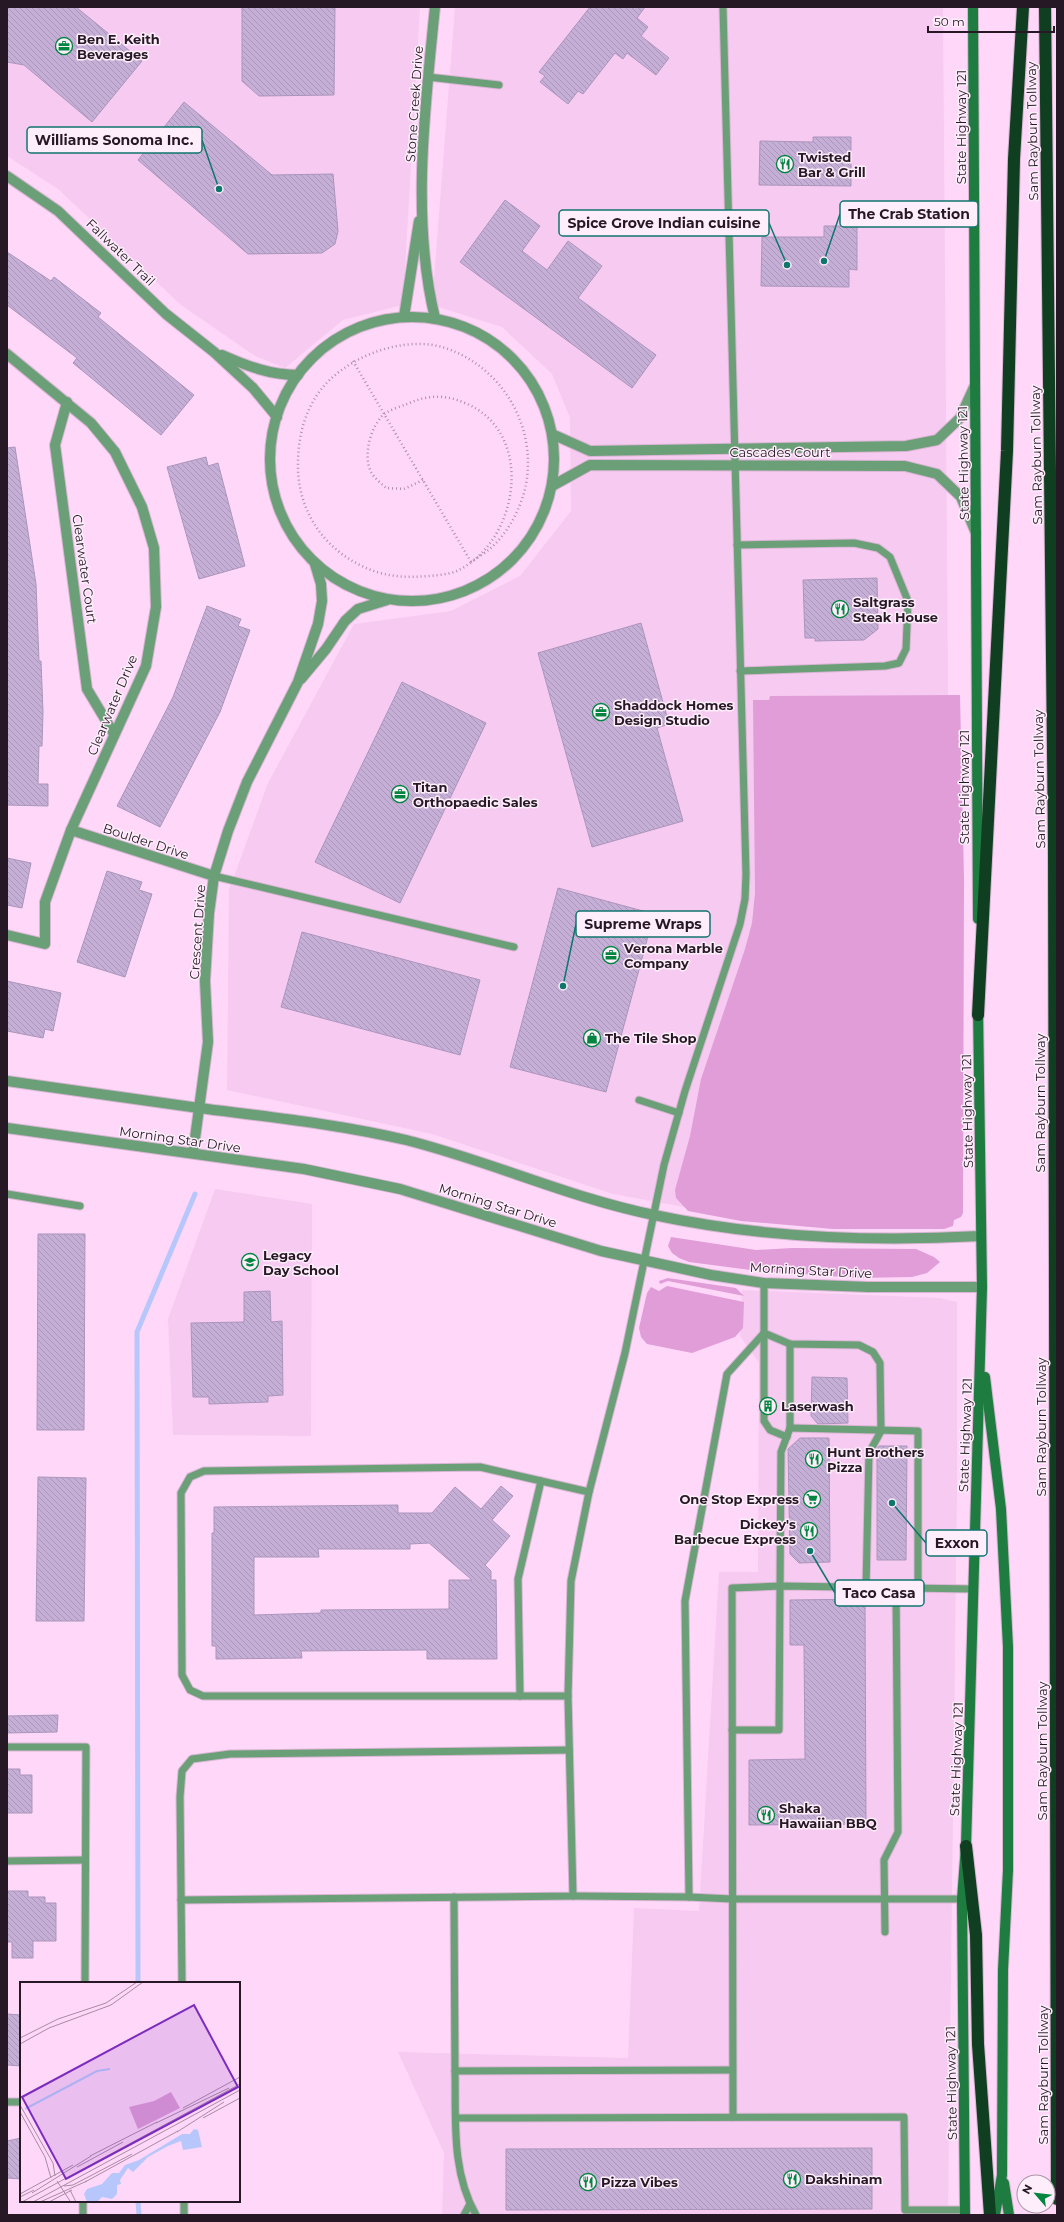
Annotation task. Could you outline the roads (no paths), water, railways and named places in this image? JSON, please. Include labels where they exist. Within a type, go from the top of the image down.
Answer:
[{"type":"highway","points":[[978,1016],[1007,451],[1014,159],[1023,7]]},
{"type":"highway","name":"Sam Rayburn Tollway","points":[[1044,7],[1054,843],[1057,2198]]},
{"type":"highway","points":[[966,1846],[976,1935],[978,2044],[990,2215]]},
{"type":"main road","name":"State Highway 121","points":[[965,2212],[962,1899],[966,1846],[982,1287],[978,1016],[977,536],[973,7]]},
{"type":"main road","points":[[980,1345],[1002,1509],[1008,1647],[1008,1870],[1003,1970],[1004,2039],[1002,2175],[995,2215]]},
{"type":"main road","points":[[1002,2175],[1009,2215]]},
{"type":"street","name":"Stone Creek Drive","points":[[435,7],[428,77],[422,203],[428,290],[435,318]]},
{"type":"street","name":"Fallwater Trail","points":[[7,176],[58,211],[166,314],[214,352],[253,388],[277,417]]},
{"type":"street","name":"Stone Creek Drive","points":[[404,317],[422,203]]},
{"type":"street","points":[[419,315],[435,318],[450,321],[480,333],[506,352],[528,375],[544,403],[552,434],[554,460],[552,486],[537,527],[510,562],[480,584],[474,588],[431,601],[387,600],[346,586],[315,564],[291,536],[276,502],[269,465],[273,428],[286,393],[304,366],[328,344],[355,328],[386,318],[419,315]]},
{"type":"street","name":"Fallwater Trail","points":[[214,352],[264,372],[280,375],[298,375]]},
{"type":"street","name":"Clearwater Drive","points":[[7,354],[91,423],[115,452],[142,507],[154,548],[156,607],[146,666],[71,830],[45,902],[45,944],[7,935]]},
{"type":"street","name":"Cascades Court","points":[[552,434],[590,451],[906,446],[937,440],[960,418],[975,385]]},
{"type":"street","name":"Clearwater Court","points":[[67,402],[55,445],[87,689],[114,734]]},
{"type":"street","name":"Cascades Court","points":[[552,486],[590,465],[904,466],[937,474],[961,497],[977,536]]},
{"type":"street","name":"Crescent Drive","points":[[193,1154],[201,1108],[208,1042],[205,981],[209,913],[214,876],[228,831],[247,782],[298,682],[318,624],[322,601],[321,584],[315,564]]},
{"type":"street","name":"Crescent Drive","points":[[298,682],[326,649],[345,621],[358,609],[387,600]]},
{"type":"street","name":"Boulder Drive","points":[[71,830],[214,876]]},
{"type":"street","points":[[7,1081],[312,1122],[407,1140],[616,1206],[653,1215],[739,1230],[822,1237],[921,1240],[981,1236]]},
{"type":"street","name":"Morning Star Drive","points":[[7,1128],[304,1169],[400,1189],[601,1251],[643,1261],[764,1283],[868,1287],[982,1287]]},
{"type":"lane","points":[[573,1896],[568,1696],[571,1581],[590,1492],[625,1353],[664,1165],[679,1113],[740,924],[745,899],[746,874],[723,7]]},
{"type":"lane","points":[[428,77],[499,85]]},
{"type":"lane","points":[[737,546],[854,543],[878,548],[890,557],[908,601],[906,649],[899,663],[885,666],[740,671]]},
{"type":"lane","points":[[214,876],[514,947]]},
{"type":"lane","points":[[639,1100],[679,1113]]},
{"type":"lane","points":[[7,1194],[80,1206]]},
{"type":"lane","points":[[764,1283],[764,1422],[770,1430],[787,1437]]},
{"type":"lane","points":[[764,1333],[790,1344],[859,1346],[873,1352],[882,1367],[881,1431],[869,1453],[866,1588]]},
{"type":"lane","points":[[688,1897],[685,1601],[727,1374],[764,1333]]},
{"type":"lane","points":[[732,1730],[779,1730],[782,1452],[790,1428],[790,1344]]},
{"type":"lane","points":[[790,1428],[918,1431],[918,1588]]},
{"type":"lane","points":[[568,1696],[203,1696],[190,1690],[182,1675],[181,1493],[190,1477],[204,1471],[480,1467],[590,1492]]},
{"type":"lane","points":[[520,1696],[518,1579],[541,1481]]},
{"type":"lane","points":[[732,2117],[732,1588],[781,1586],[973,1589]]},
{"type":"lane","points":[[885,1932],[884,1860],[898,1832],[896,1588]]},
{"type":"lane","points":[[7,1747],[86,1747],[84,1982]]},
{"type":"lane","points":[[182,1982],[180,1797],[182,1771],[192,1759],[230,1754],[569,1750]]},
{"type":"lane","points":[[7,1861],[85,1860]]},
{"type":"lane","points":[[181,1900],[573,1896],[732,1899],[962,1899]]},
{"type":"lane","points":[[454,1897],[455,2071],[458,2166],[470,2204],[476,2215]]},
{"type":"lane","points":[[455,2071],[732,2070]]},
{"type":"lane","points":[[7,2102],[20,2102]]},
{"type":"lane","points":[[456,2118],[904,2117],[903,2212],[965,2212]]},
{"type":"lane","points":[[83,2202],[83,2215]]},
{"type":"lane","points":[[184,2202],[184,2215]]},
{"type":"lane","points":[[464,2215],[470,2204]]},
{"type":"waterway","points":[[138,1982],[137,1332],[195,1194]]},
{"type":"waterway","points":[[138,2202],[139,2215]]},
{"type":"place","name":"Ben E. Keith Beverages","points":[[64,46]]},
{"type":"place","name":"Twisted Bar & Grill","points":[[785,164]]},
{"type":"place","name":"Williams Sonoma Inc.","points":[[219,189]]},
{"type":"place","name":"The Crab Station","points":[[824,261]]},
{"type":"place","name":"Spice Grove Indian cuisine","points":[[787,265]]},
{"type":"place","name":"Saltgrass Steak House","points":[[840,609]]},
{"type":"place","name":"Shaddock Homes Design Studio","points":[[601,712]]},
{"type":"place","name":"Titan Orthopaedic Sales","points":[[400,794]]},
{"type":"place","name":"Verona Marble Company","points":[[611,955]]},
{"type":"place","name":"Supreme Wraps","points":[[563,986]]},
{"type":"place","name":"The Tile Shop","points":[[592,1038]]},
{"type":"place","name":"Legacy Day School","points":[[250,1262]]},
{"type":"place","name":"Laserwash","points":[[768,1406]]},
{"type":"place","name":"Hunt Brothers Pizza","points":[[814,1459]]},
{"type":"place","name":"One Stop Express","points":[[812,1499]]},
{"type":"place","name":"Exxon","points":[[892,1503]]},
{"type":"place","name":"Dickey's Barbecue Express","points":[[809,1531]]},
{"type":"place","name":"Taco Casa","points":[[810,1551]]},
{"type":"place","name":"Shaka Hawaiian BBQ","points":[[766,1815]]},
{"type":"place","name":"Dakshinam","points":[[792,2179]]},
{"type":"place","name":"Pizza Vibes","points":[[588,2182]]}]
